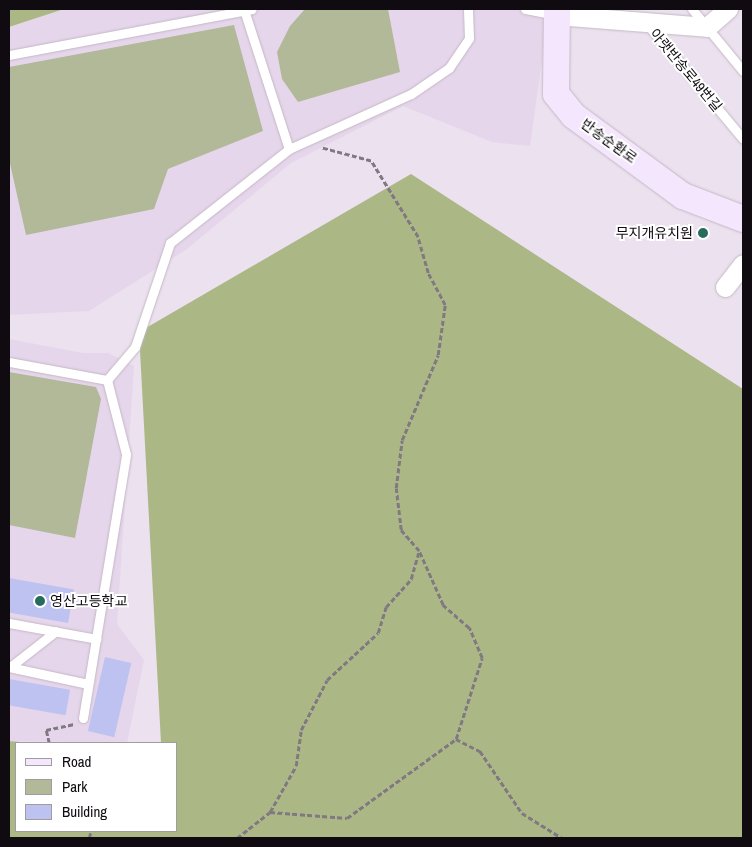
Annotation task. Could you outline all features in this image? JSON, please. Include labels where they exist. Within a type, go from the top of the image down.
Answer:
[{"type":"main road","name":"반송순환로","points":[[556,12],[556,94],[574,116],[682,196],[743,219]]},
{"type":"street","points":[[556,12],[707,27],[728,9]]},
{"type":"street","points":[[725,287],[743,264]]},
{"type":"lane","points":[[107,380],[135,347],[170,243],[288,149],[411,94],[449,68],[469,38],[468,9]]},
{"type":"lane","points":[[525,9],[556,12]]},
{"type":"lane","points":[[692,9],[743,71]]},
{"type":"lane","points":[[9,55],[248,10],[288,149]]},
{"type":"lane","name":"아랫반송로49번길","points":[[639,19],[743,139]]},
{"type":"lane","points":[[9,362],[107,380]]},
{"type":"lane","points":[[83,718],[126,454],[107,380]]},
{"type":"lane","points":[[9,623],[97,639]]},
{"type":"lane","points":[[10,667],[56,631]]},
{"type":"lane","points":[[10,667],[88,684]]},
{"type":"path","points":[[270,812],[347,818],[456,739],[482,658],[469,628],[432,589],[419,552],[401,530],[396,488],[402,440],[438,355],[445,305],[428,273],[418,237],[370,161],[308,140]]},
{"type":"path","points":[[237,838],[270,812],[296,766],[301,730],[327,680],[378,633],[386,607],[411,579],[419,552]]},
{"type":"path","points":[[49,742],[46,730],[70,726],[83,718]]},
{"type":"path","points":[[456,739],[480,751],[522,813],[562,838]]},
{"type":"shaded area","points":[[64,9],[549,9],[530,146],[492,142],[403,106],[291,163],[187,249],[89,311],[9,315],[9,27]]},
{"type":"shaded area","points":[[9,339],[83,353],[108,353],[134,366],[117,624],[144,660],[127,742],[9,741]]},
{"type":"green space","points":[[9,9],[64,9],[9,27]]},
{"type":"green space","points":[[305,9],[388,9],[400,72],[298,102],[282,79],[277,52],[290,26]]},
{"type":"green space","points":[[234,25],[263,131],[168,169],[154,209],[26,235],[9,159],[9,67]]},
{"type":"green space","points":[[411,174],[743,389],[743,838],[9,838],[9,741],[20,742],[15,742],[15,832],[178,832],[178,742],[161,742],[139,332]]},
{"type":"green space","points":[[9,372],[96,387],[101,399],[75,538],[9,525]]},
{"type":"building","name":"영산고등학교","points":[[9,578],[74,589],[68,623],[9,613]]},
{"type":"building","points":[[105,657],[131,663],[114,737],[88,731]]},
{"type":"building","points":[[9,679],[70,690],[66,715],[9,705]]},
{"type":"place","name":"무지개유치원","points":[[703,233]]},
{"type":"place","name":"영산고등학교","points":[[40,601]]}]
